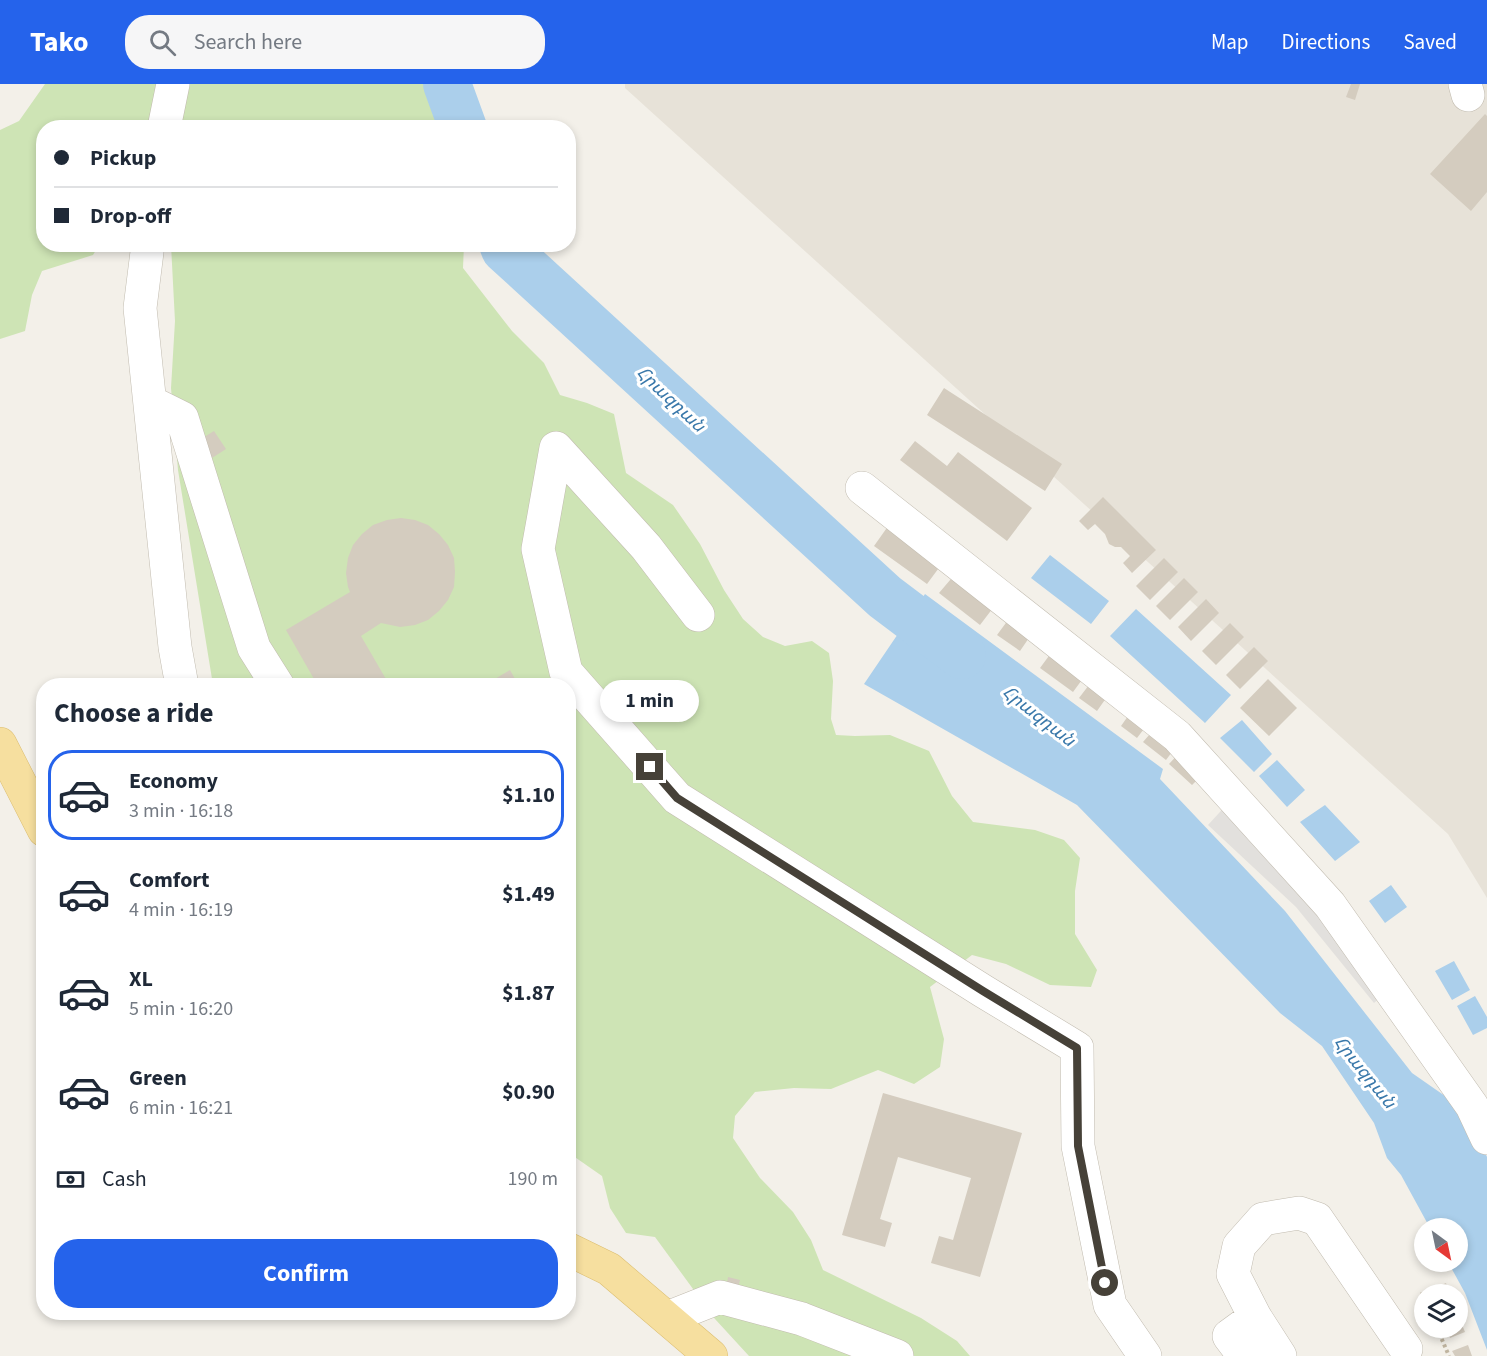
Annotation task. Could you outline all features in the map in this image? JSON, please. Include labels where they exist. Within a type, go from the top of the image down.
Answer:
[{"type":"main road","points":[[0,744],[36,814]]},
{"type":"main road","points":[[576,1253],[609,1269],[711,1356]]},
{"type":"street","points":[[166,120],[173,84]]},
{"type":"street","points":[[147,252],[140,308],[175,647],[181,678]]},
{"type":"street","points":[[150,402],[182,418],[254,648],[273,678]]},
{"type":"street","points":[[571,678],[566,672],[538,549],[556,448],[646,547],[698,615]]},
{"type":"street","points":[[862,488],[1177,736],[1330,905],[1472,1106],[1487,1138]]},
{"type":"street","points":[[576,683],[677,798],[1077,1048],[1078,1146],[1110,1305],[1145,1356]]},
{"type":"street","points":[[1280,1356],[1255,1317],[1233,1274],[1239,1246],[1263,1219],[1299,1213],[1317,1219],[1406,1349]]},
{"type":"street","points":[[667,1318],[720,1297],[802,1319],[897,1356]]},
{"type":"street","points":[[1244,1356],[1229,1336],[1255,1317]]},
{"type":"path","points":[[1441,1338],[1449,1356]]},
{"type":"shaded area","points":[[625,84],[1487,84],[1487,898],[1448,834],[625,88]]},
{"type":"shaded area","points":[[1230,801],[1392,987],[1374,1003],[1296,907],[1208,825]]},
{"type":"green space","points":[[45,84],[471,84],[469,120],[36,120],[36,252],[95,252],[93,255],[42,271],[32,295],[25,331],[0,339],[0,130],[19,121]]},
{"type":"green space","points":[[171,252],[464,252],[463,268],[512,331],[544,363],[560,395],[614,414],[626,473],[673,505],[700,544],[724,590],[743,619],[763,637],[785,646],[812,641],[829,653],[833,681],[831,719],[836,735],[890,735],[929,751],[952,796],[973,822],[1035,830],[1064,840],[1080,858],[1075,891],[1075,934],[1097,970],[1091,987],[1050,985],[1006,964],[972,955],[930,987],[944,1039],[940,1067],[914,1084],[878,1070],[831,1089],[794,1088],[755,1092],[735,1116],[733,1138],[760,1178],[793,1212],[811,1240],[823,1270],[921,1318],[957,1341],[970,1356],[749,1356],[715,1319],[655,1237],[626,1233],[610,1208],[602,1176],[576,1158],[576,678],[212,678],[178,470],[171,388],[175,321]]},
{"type":"water","points":[[1050,555],[1109,601],[1091,624],[1031,578]]},
{"type":"water","points":[[925,594],[1163,769],[1160,779],[1285,911],[1412,1073],[1445,1096],[1475,1132],[1487,1157],[1487,1350],[1468,1301],[1468,1284],[1460,1284],[1453,1272],[1468,1272],[1468,1218],[1425,1218],[1401,1175],[1387,1158],[1374,1123],[1322,1046],[1280,1013],[1077,805],[864,684]]},
{"type":"water","points":[[1136,609],[1231,695],[1205,723],[1110,636]]},
{"type":"water","points":[[1242,720],[1272,754],[1254,772],[1220,738]]},
{"type":"water","points":[[1277,760],[1305,790],[1287,807],[1259,776]]},
{"type":"water","points":[[1325,805],[1360,842],[1335,861],[1300,822]]},
{"type":"water","points":[[1391,885],[1407,907],[1385,923],[1369,901]]},
{"type":"water","points":[[1454,961],[1470,990],[1452,1000],[1435,971]]},
{"type":"water","points":[[1475,996],[1487,1017],[1487,1028],[1473,1035],[1457,1006]]},
{"type":"building","points":[[1351,84],[1360,84],[1355,100],[1346,97]]},
{"type":"building","points":[[1485,114],[1487,116],[1487,192],[1471,211],[1430,174]]},
{"type":"building","points":[[944,388],[1062,464],[1045,491],[927,415]]},
{"type":"building","points":[[214,431],[226,449],[212,458],[201,439]]},
{"type":"building","points":[[915,441],[947,466],[958,452],[1032,508],[1007,541],[900,460]]},
{"type":"building","points":[[1103,497],[1156,550],[1132,573],[1123,563],[1130,556],[1121,547],[1109,544],[1105,534],[1095,524],[1088,530],[1079,521]]},
{"type":"building","points":[[401,518],[428,525],[448,545],[454,558],[455,572],[454,587],[448,600],[428,620],[400,627],[381,623],[361,636],[385,678],[313,678],[286,630],[350,592],[346,573],[353,545],[373,525]]},
{"type":"building","points":[[891,522],[944,561],[927,584],[874,546]]},
{"type":"building","points":[[1164,558],[1178,572],[1150,600],[1136,586]]},
{"type":"building","points":[[956,573],[996,604],[980,625],[939,593]]},
{"type":"building","points":[[1184,578],[1198,592],[1170,620],[1156,606]]},
{"type":"building","points":[[1206,599],[1219,613],[1191,641],[1178,627]]},
{"type":"building","points":[[1011,616],[1033,632],[1020,651],[997,635]]},
{"type":"building","points":[[1230,623],[1244,637],[1216,665],[1202,651]]},
{"type":"building","points":[[1254,647],[1268,661],[1240,689],[1226,675]]},
{"type":"building","points":[[1054,649],[1087,673],[1073,692],[1040,668]]},
{"type":"building","points":[[510,670],[514,678],[496,678]]},
{"type":"building","points":[[1268,679],[1297,708],[1269,736],[1240,708]]},
{"type":"building","points":[[1092,681],[1109,694],[1097,711],[1079,698]]},
{"type":"building","points":[[1133,709],[1150,721],[1137,738],[1121,726]]},
{"type":"building","points":[[1156,727],[1178,744],[1166,760],[1143,742]]},
{"type":"building","points":[[1182,750],[1205,772],[1192,785],[1169,764]]},
{"type":"building","points":[[883,1093],[1022,1133],[980,1277],[931,1263],[939,1236],[953,1240],[971,1178],[898,1157],[880,1219],[892,1223],[885,1247],[842,1235]]},
{"type":"building","points":[[728,1277],[740,1280],[737,1291],[726,1289]]},
{"type":"building","points":[[1468,1345],[1472,1356],[1455,1356],[1452,1351]]},
{"type":"waterway","name":"Հրազդան","points":[[447,84],[460,120]]},
{"type":"waterway","name":"Հրազդան","points":[[508,252],[885,597],[962,655]]},
{"type":"route","points":[[650,767],[677,798],[1077,1048],[1078,1146],[1105,1283]]}]
